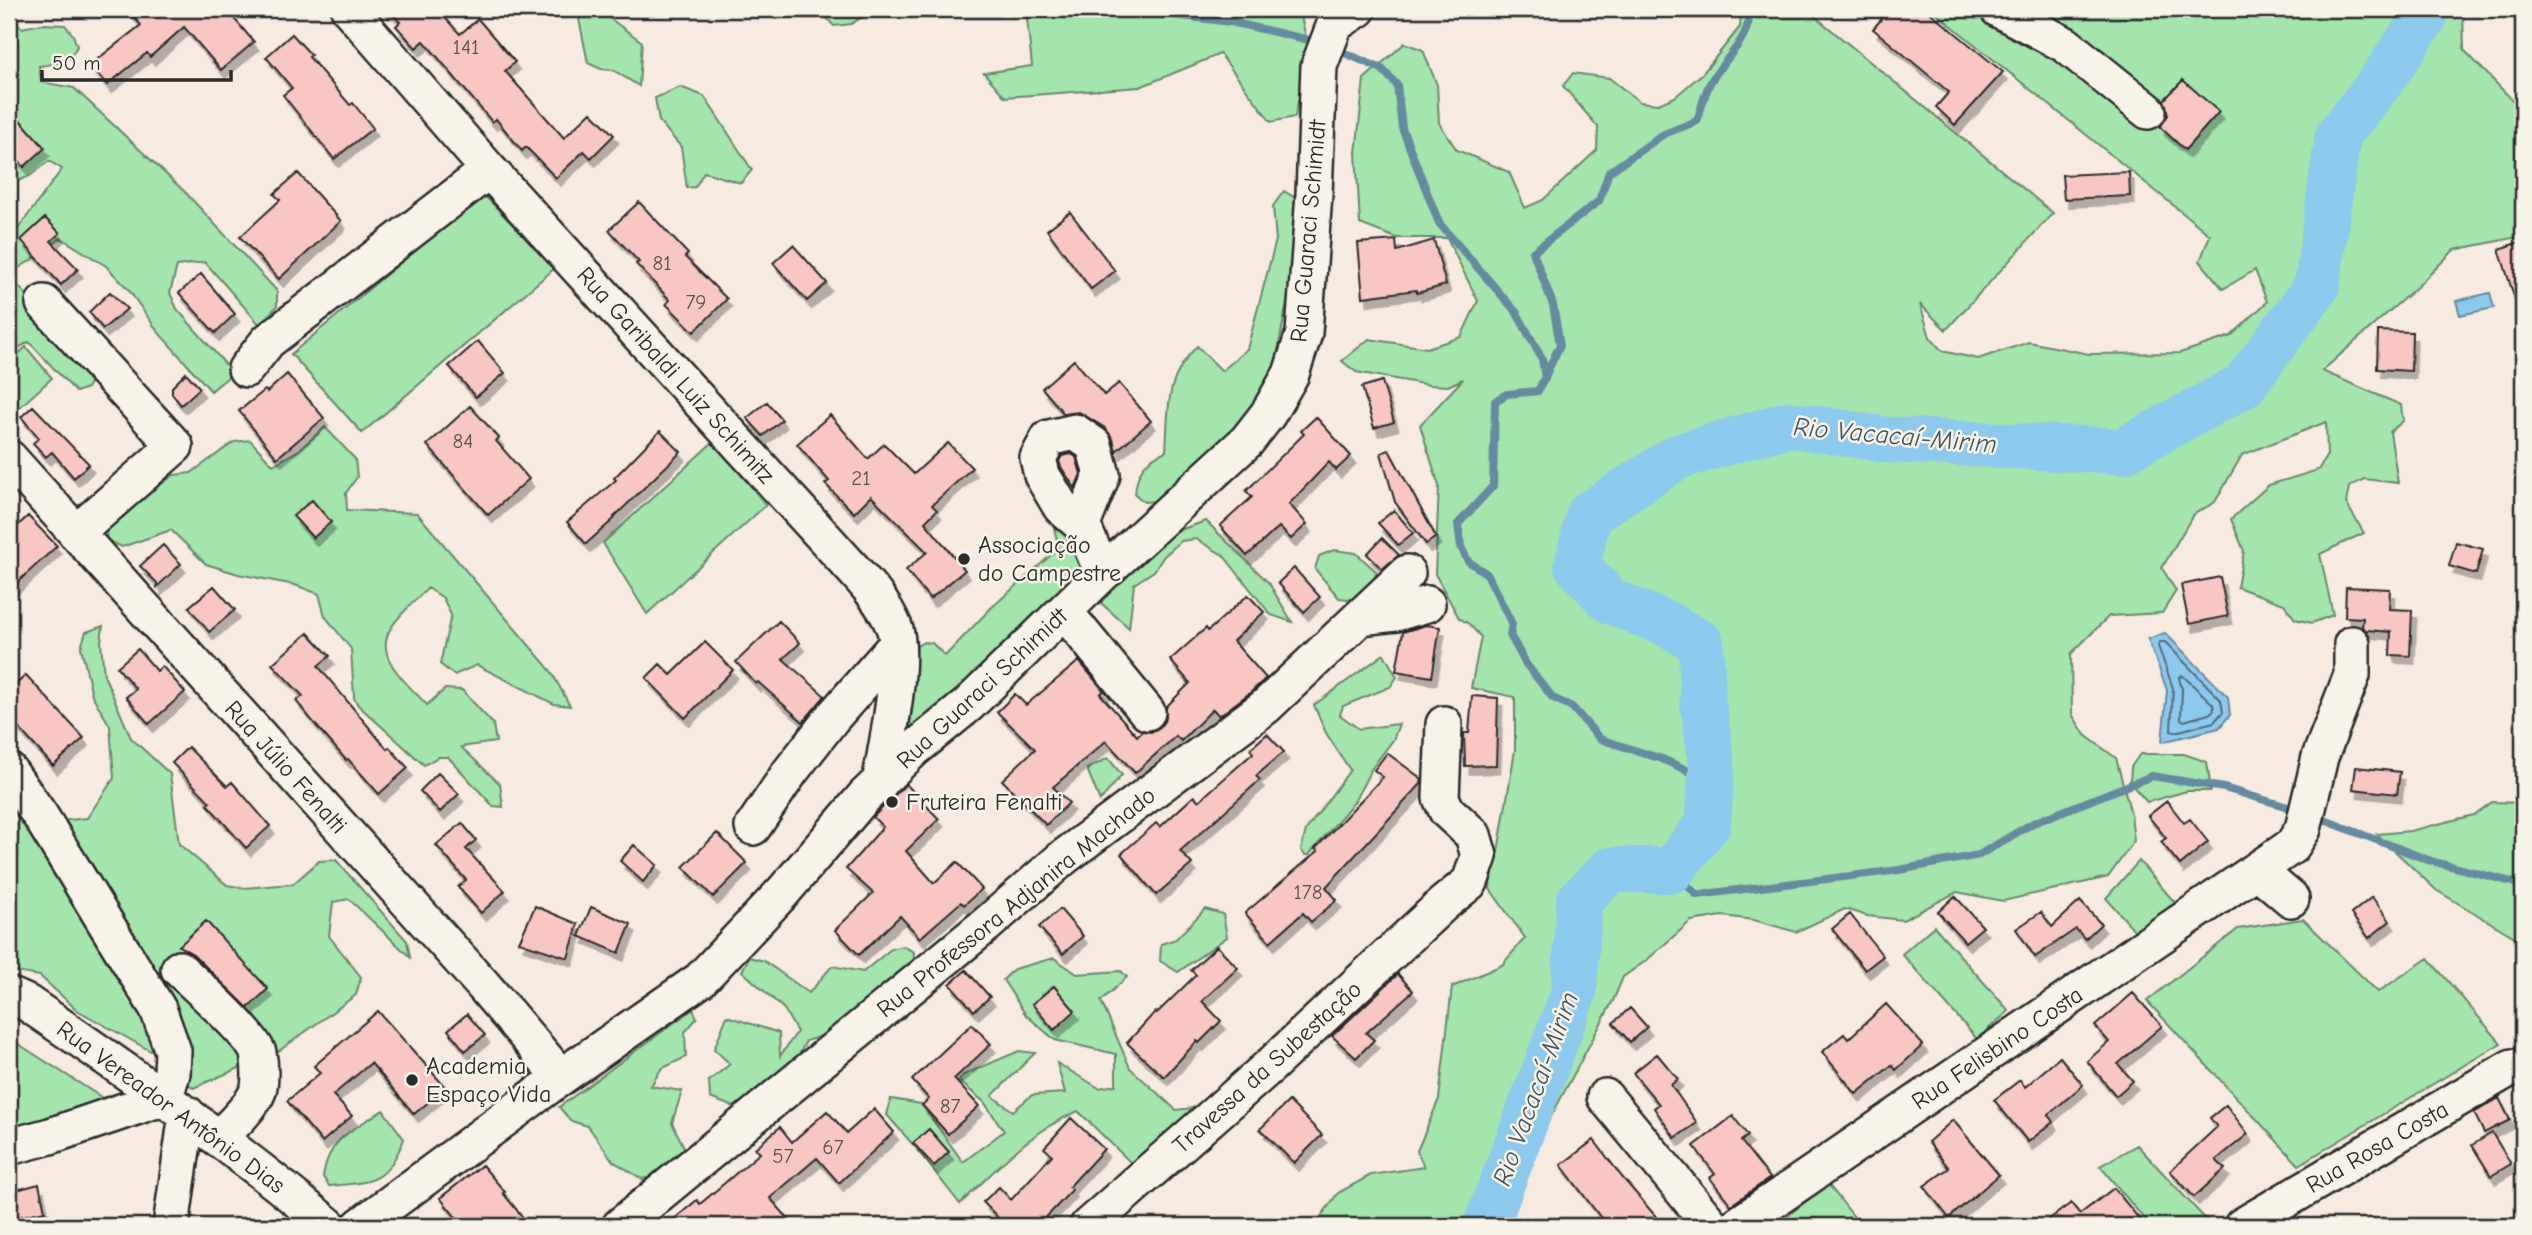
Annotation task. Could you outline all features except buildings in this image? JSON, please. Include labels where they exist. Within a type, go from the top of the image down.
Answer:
[{"type":"street","name":"Rua Garibaldi Luiz Schimitz","points":[[349,9],[489,170],[832,546],[878,600],[894,627],[897,644],[892,720],[880,783]]},
{"type":"street","points":[[1998,9],[2066,46],[2148,111]]},
{"type":"street","name":"Rua Guaraci Schimidt","points":[[360,1226],[561,1077],[700,980],[783,892],[864,797],[968,705],[1103,573],[1247,441],[1268,414],[1291,374],[1304,332],[1320,66],[1339,14]]},
{"type":"street","points":[[246,369],[268,341],[489,170]]},
{"type":"street","points":[[44,303],[175,446],[76,533]]},
{"type":"street","name":"Rua Júlio Fenalti","points":[[9,458],[475,976],[561,1077]]},
{"type":"street","points":[[1082,525],[1103,573]]},
{"type":"street","name":"Rua Professora Adjanira Machado","points":[[621,1226],[1064,857],[1266,706],[1407,573]]},
{"type":"street","points":[[1360,617],[1396,613],[1427,604]]},
{"type":"street","points":[[1064,611],[1147,712]]},
{"type":"street","points":[[753,827],[790,772],[832,718],[897,644]]},
{"type":"street","name":"Rua Felisbino Costa","points":[[1736,1226],[2292,846],[2303,829],[2320,757],[2352,675],[2352,644]]},
{"type":"street","name":"Travessa da Subestação","points":[[1088,1226],[1271,1065],[1471,881],[1479,856],[1473,835],[1447,811],[1441,798],[1444,724]]},
{"type":"street","points":[[9,771],[41,817],[158,1009],[173,1051],[176,1105],[171,1226]]},
{"type":"street","points":[[2258,871],[2291,899]]},
{"type":"street","points":[[179,969],[232,1021],[257,1051],[260,1074],[258,1092],[219,1138]]},
{"type":"street","name":"Rua Vereador Antônio Dias","points":[[9,995],[27,1003],[176,1105],[329,1226]]},
{"type":"street","name":"Rua Rosa Costa","points":[[2242,1226],[2512,1067]]},
{"type":"street","points":[[1605,1097],[1712,1226]]},
{"type":"street","points":[[9,1147],[176,1105]]},
{"type":"green space","points":[[577,9],[600,9],[642,42],[639,86],[613,70],[601,69],[588,63]]},
{"type":"green space","points":[[823,9],[875,9],[851,24],[834,26],[822,13]]},
{"type":"green space","points":[[1026,9],[1299,9],[1309,49],[1295,117],[1271,122],[1220,54],[1140,87],[1005,97],[984,73],[1032,66]]},
{"type":"green space","points":[[1741,9],[1806,9],[2053,213],[1946,330],[1920,304],[1930,337],[1942,351],[1978,359],[2029,342],[2089,354],[2180,353],[2231,336],[2267,302],[2255,270],[2223,289],[2200,261],[2210,235],[1931,9],[2469,9],[2463,13],[2464,50],[2523,111],[2523,236],[2454,250],[2419,285],[2322,371],[2401,405],[2403,421],[2390,432],[2398,483],[2364,479],[2349,487],[2346,503],[2364,533],[2320,554],[2333,615],[2312,623],[2295,619],[2284,604],[2237,587],[2244,551],[2231,519],[2269,485],[2318,470],[2327,455],[2326,422],[2242,455],[2215,502],[2193,515],[2162,568],[2176,591],[2162,613],[2109,616],[2071,654],[2072,714],[2085,735],[2116,758],[2131,814],[2134,841],[2108,877],[2003,901],[1957,892],[1903,920],[1867,916],[1845,909],[1796,932],[1754,920],[1723,916],[1691,921],[1647,960],[1623,977],[1613,1001],[1546,1126],[1473,1226],[1314,1226],[1338,1193],[1371,1175],[1424,1167],[1417,1151],[1439,1099],[1452,987],[1502,965],[1525,938],[1490,889],[1515,750],[1515,697],[1471,688],[1481,637],[1459,618],[1435,574],[1439,486],[1420,425],[1463,379],[1448,386],[1429,385],[1356,372],[1342,361],[1369,339],[1427,348],[1461,337],[1478,301],[1447,238],[1396,238],[1360,224],[1356,153],[1364,79],[1405,43],[1423,50],[1437,85],[1439,123],[1457,150],[1509,172],[1525,208],[1543,200],[1597,150],[1598,127],[1563,86],[1573,73],[1609,78],[1640,102],[1658,104],[1675,97],[1703,73],[1740,27]]},
{"type":"green space","points":[[9,15],[22,28],[42,24],[65,25],[77,46],[66,59],[39,66],[41,82],[74,88],[185,192],[277,291],[277,306],[260,325],[205,262],[177,266],[170,293],[177,309],[233,373],[211,391],[159,333],[128,289],[106,266],[61,238],[9,274],[9,241],[62,169],[49,161],[30,176],[9,185]]},
{"type":"green space","points":[[680,87],[704,96],[752,170],[741,183],[704,172],[695,187],[687,188],[681,147],[659,121],[655,98]]},
{"type":"green space","points":[[1284,191],[1297,199],[1290,287],[1273,376],[1244,421],[1156,501],[1144,502],[1135,494],[1138,478],[1147,462],[1166,451],[1170,395],[1186,358],[1197,346],[1222,371],[1247,349],[1276,240],[1273,206]]},
{"type":"green space","points":[[483,194],[555,268],[362,433],[291,354]]},
{"type":"green space","points":[[9,276],[87,361],[92,380],[87,388],[76,392],[29,342],[9,353]]},
{"type":"green space","points":[[26,347],[52,378],[9,417],[9,362]]},
{"type":"green space","points":[[325,427],[355,459],[357,477],[346,493],[347,510],[417,513],[551,671],[570,706],[554,704],[477,665],[454,675],[440,664],[451,615],[443,598],[428,588],[391,628],[386,639],[389,660],[427,705],[445,689],[462,690],[493,724],[496,742],[461,747],[500,784],[503,807],[493,806],[448,757],[438,757],[424,765],[358,705],[354,698],[351,649],[325,616],[319,594],[295,585],[238,574],[206,564],[171,530],[122,547],[107,540],[105,524],[174,475],[191,473],[234,442],[250,440],[273,465],[299,450]]},
{"type":"green space","points":[[714,441],[766,505],[647,614],[603,543]]},
{"type":"green space","points":[[1206,521],[1269,583],[1292,622],[1271,615],[1223,555],[1196,539],[1181,541],[1164,556],[1154,571],[1134,584],[1129,628],[1101,603],[1113,584],[1174,532]]},
{"type":"green space","points":[[1065,524],[1087,565],[908,735],[902,721],[917,646],[924,642],[932,643],[945,656],[991,608],[1059,548],[1054,528]]},
{"type":"green space","points":[[1334,550],[1356,553],[1377,572],[1371,586],[1357,600],[1339,598],[1315,569],[1319,556]]},
{"type":"green space","points":[[103,626],[101,642],[104,675],[131,738],[170,774],[179,844],[227,885],[244,888],[293,884],[319,861],[336,860],[407,941],[410,957],[349,899],[333,902],[329,936],[361,977],[356,995],[279,1051],[193,1088],[156,1054],[77,1010],[40,976],[9,971],[9,799],[33,824],[87,818],[114,778],[110,726],[92,695],[81,647],[86,632]]},
{"type":"green space","points":[[1384,654],[1397,677],[1390,687],[1343,706],[1340,715],[1359,729],[1399,724],[1393,740],[1372,768],[1354,802],[1309,855],[1305,855],[1301,850],[1306,830],[1350,770],[1326,733],[1314,705]]},
{"type":"green space","points":[[2140,754],[2184,754],[2207,762],[2211,791],[2187,791],[2147,802],[2130,783],[2131,767]]},
{"type":"green space","points":[[1108,758],[1122,775],[1100,801],[1087,769]]},
{"type":"green space","points":[[2492,802],[2523,803],[2523,942],[2436,890],[2377,834],[2410,831],[2474,815]]},
{"type":"green space","points":[[2139,861],[2177,905],[2135,931],[2106,898]]},
{"type":"green space","points":[[1205,909],[1223,914],[1227,937],[1178,972],[1160,961],[1161,944],[1176,939]]},
{"type":"green space","points":[[2303,919],[2378,992],[2428,958],[2501,1043],[2299,1165],[2147,1001],[2238,929]]},
{"type":"green space","points":[[1934,926],[2009,1011],[1977,1039],[1902,954]]},
{"type":"green space","points":[[903,946],[914,952],[913,968],[853,1025],[806,1041],[787,1079],[766,1097],[734,1107],[710,1098],[709,1081],[730,1064],[714,1049],[727,1016],[779,1033],[780,1056],[797,1032],[784,1009],[742,971],[749,957],[764,961],[809,993],[832,966],[863,972],[891,949]]},
{"type":"green space","points":[[1054,958],[1077,974],[1121,971],[1127,977],[1101,1001],[1130,1068],[1176,1110],[1193,1108],[1198,1118],[1134,1166],[1078,1111],[1028,1141],[960,1204],[887,1115],[891,1099],[921,1104],[963,1162],[1004,1131],[984,1102],[959,1081],[963,1075],[1019,1051],[1035,1053],[992,1096],[1013,1111],[1032,1095],[1065,1093],[1057,1063],[1099,1088],[1116,1085],[1116,1054],[1055,1040],[1026,1015],[1003,980],[1014,969]]},
{"type":"green space","points":[[693,1009],[697,1018],[685,1032],[686,1057],[661,1069],[651,1086],[682,1091],[672,1123],[684,1147],[678,1161],[669,1170],[642,1179],[613,1161],[588,1126],[571,1121],[559,1107]]},
{"type":"green space","points":[[9,1038],[107,1101],[9,1133]]},
{"type":"green space","points":[[383,1110],[404,1139],[391,1165],[376,1178],[329,1186],[323,1177],[330,1153],[336,1144]]},
{"type":"green space","points":[[2137,1145],[2211,1225],[2150,1226],[2100,1166]]},
{"type":"green space","points":[[1828,1184],[1861,1226],[1775,1226]]},
{"type":"water","points":[[2490,293],[2494,308],[2460,315],[2456,301]]},
{"type":"water","points":[[2165,633],[2228,697],[2230,715],[2219,728],[2162,742],[2167,690],[2148,639]]},
{"type":"waterway","points":[[1153,9],[1166,14],[1231,22],[1318,42]]},
{"type":"waterway","points":[[1711,781],[1662,759],[1600,739],[1572,707],[1553,698],[1526,664],[1510,635],[1512,624],[1487,574],[1468,561],[1461,547],[1458,524],[1493,486],[1495,401],[1507,394],[1538,391],[1560,345],[1553,305],[1533,252],[1599,201],[1609,172],[1664,134],[1697,121],[1709,85],[1746,30],[1749,9]]},
{"type":"waterway","name":"Rio Vacacaí-Mirim","points":[[1486,1226],[1574,992],[1579,901],[1610,870],[1672,870],[1708,824],[1712,764],[1703,704],[1701,643],[1669,625],[1610,601],[1577,566],[1589,514],[1677,457],[1788,424],[1887,440],[2122,451],[2243,386],[2317,286],[2338,135],[2381,81],[2424,18],[2427,9]]},
{"type":"waterway","points":[[1333,48],[1382,69],[1397,85],[1402,128],[1439,223],[1517,313],[1542,359],[1545,378]]},
{"type":"waterway","points":[[1672,870],[1697,895],[1899,870],[1979,855],[2033,823],[2152,776],[2224,788],[2298,810]]},
{"type":"waterway","points":[[2314,816],[2431,861],[2523,885]]},
{"type":"place","name":"Associação do Campestre","points":[[964,559]]},
{"type":"place","name":"Fruteira Fenalti","points":[[892,802]]},
{"type":"place","name":"Academia Espaço Vida","points":[[412,1080]]}]
